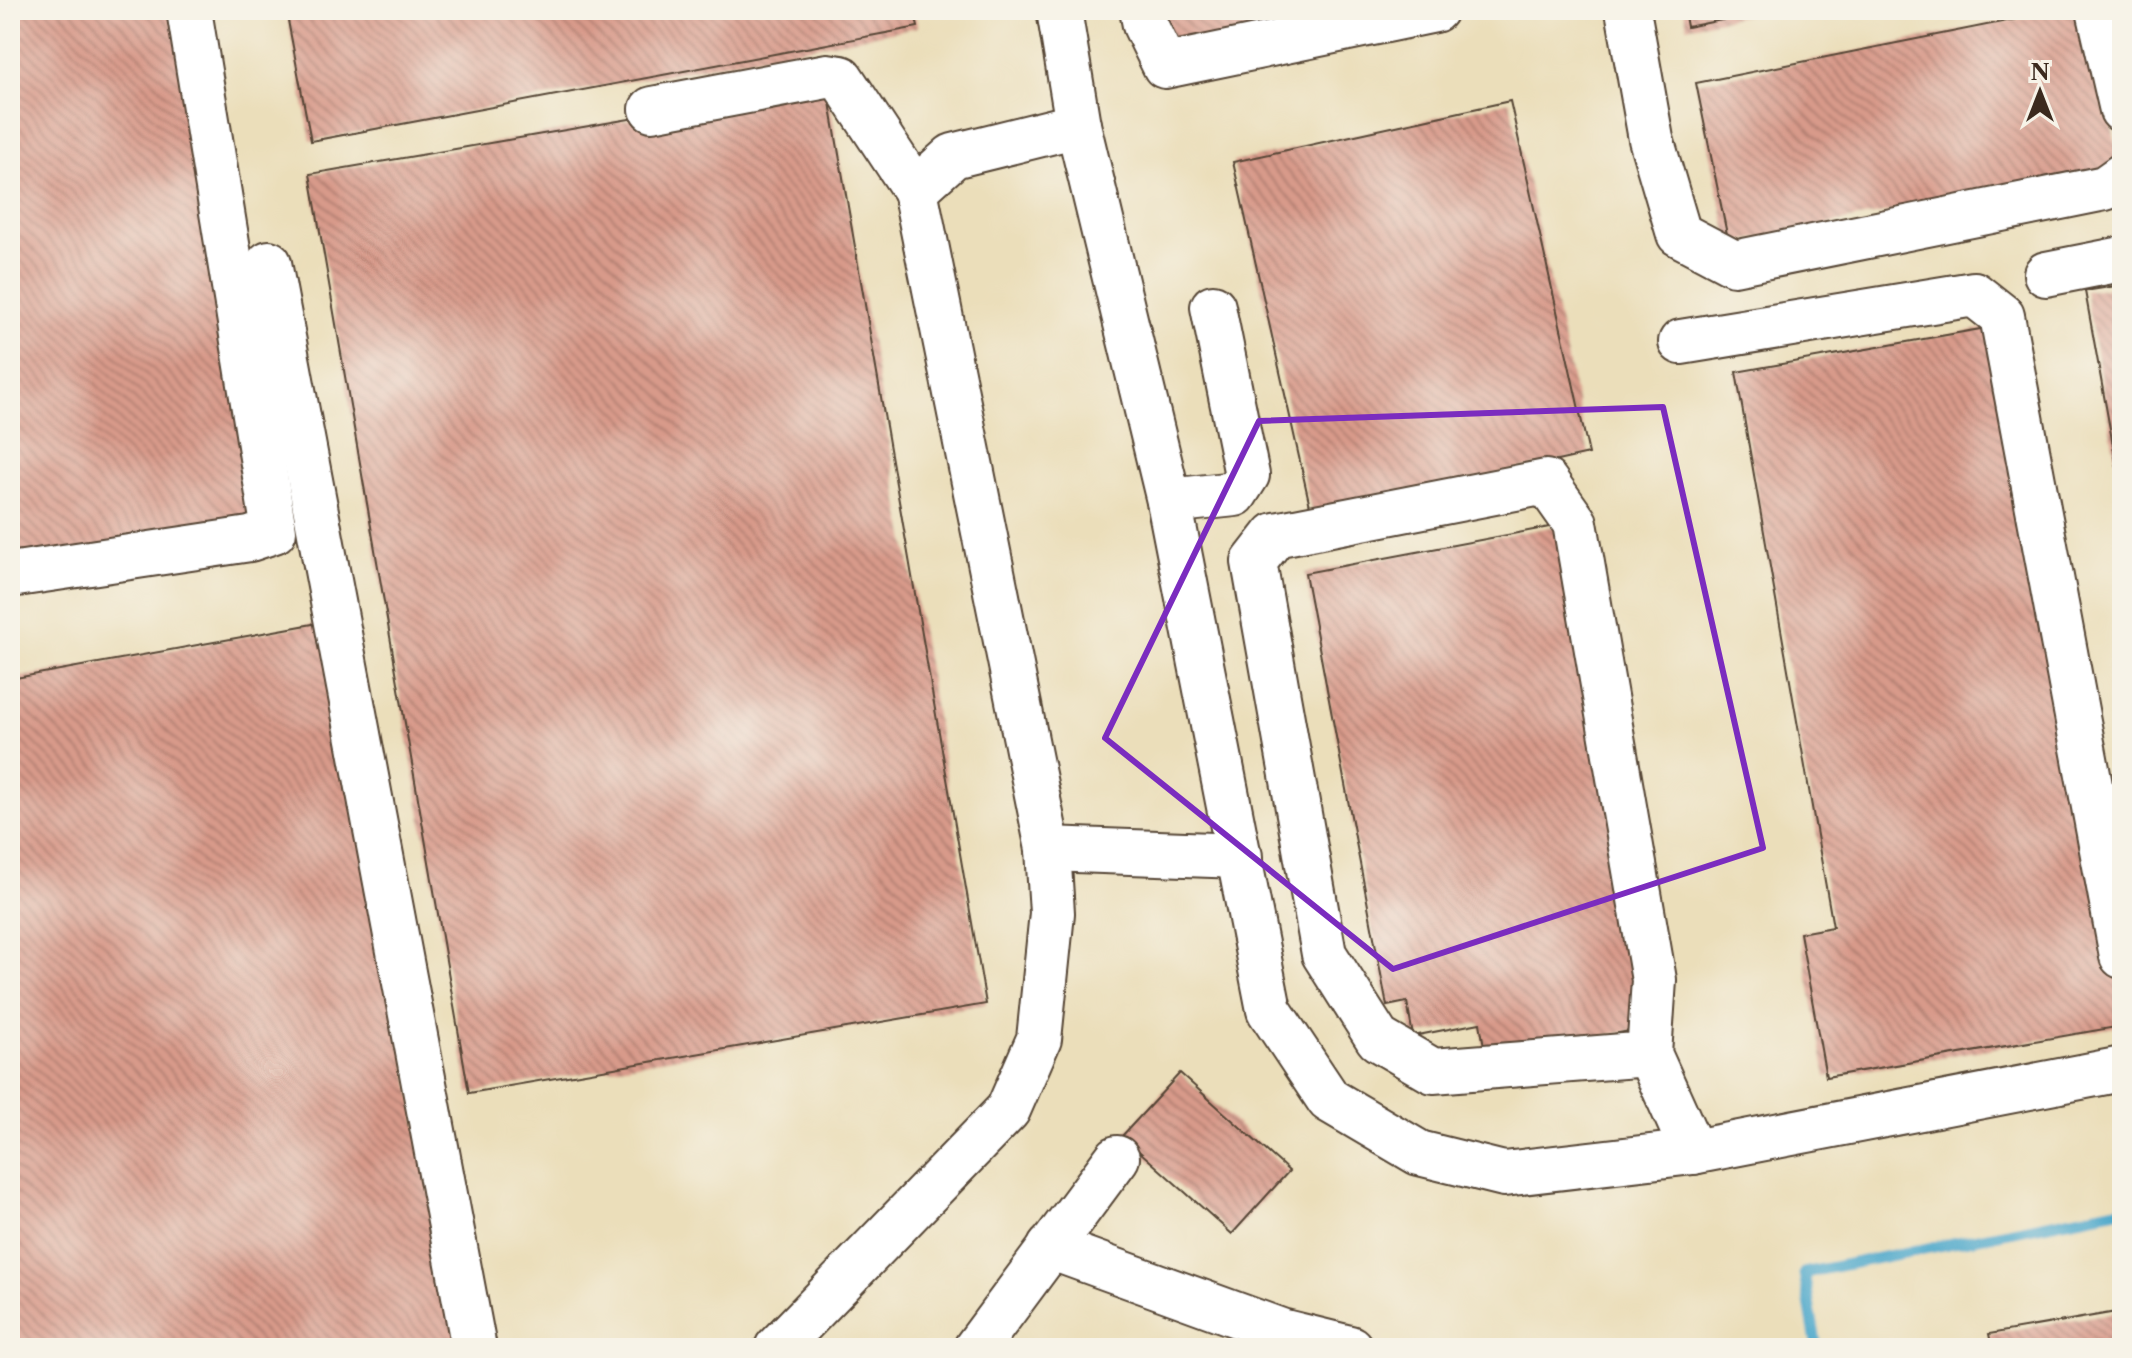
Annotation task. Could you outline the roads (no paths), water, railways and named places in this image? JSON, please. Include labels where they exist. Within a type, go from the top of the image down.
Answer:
[{"type":"street","points":[[10,575],[250,539],[274,531],[189,10]]},
{"type":"street","points":[[1059,10],[1078,125],[1169,501],[1269,1010],[1329,1100],[1419,1153],[1504,1174],[1693,1152],[2122,1069]]},
{"type":"street","points":[[1142,10],[1145,25],[1165,66],[1435,10]]},
{"type":"street","points":[[1628,10],[1651,139],[1679,234],[1734,263],[2105,188],[2122,176]]},
{"type":"street","points":[[2099,10],[2122,110]]},
{"type":"street","points":[[652,109],[827,76],[841,78],[915,190],[1048,849],[1052,913],[1039,1039],[1008,1110],[777,1348]]},
{"type":"street","points":[[915,190],[953,156],[1078,125]]},
{"type":"street","points":[[2046,274],[2122,259]]},
{"type":"street","points":[[269,263],[474,1348]]},
{"type":"street","points":[[1681,342],[1974,294],[2002,316],[2122,956]]},
{"type":"street","points":[[1169,501],[1235,494],[1247,475],[1213,307]]},
{"type":"street","points":[[1649,1054],[1433,1071],[1378,1039],[1324,954],[1254,562],[1275,535],[1546,482],[1575,523],[1654,980],[1649,1054],[1693,1152]]},
{"type":"street","points":[[1048,849],[1240,856]]},
{"type":"street","points":[[976,1348],[1117,1158]]},
{"type":"street","points":[[1050,1247],[1281,1331],[1350,1348]]},
{"type":"waterway","points":[[1817,1348],[1804,1273],[2122,1209]]}]
